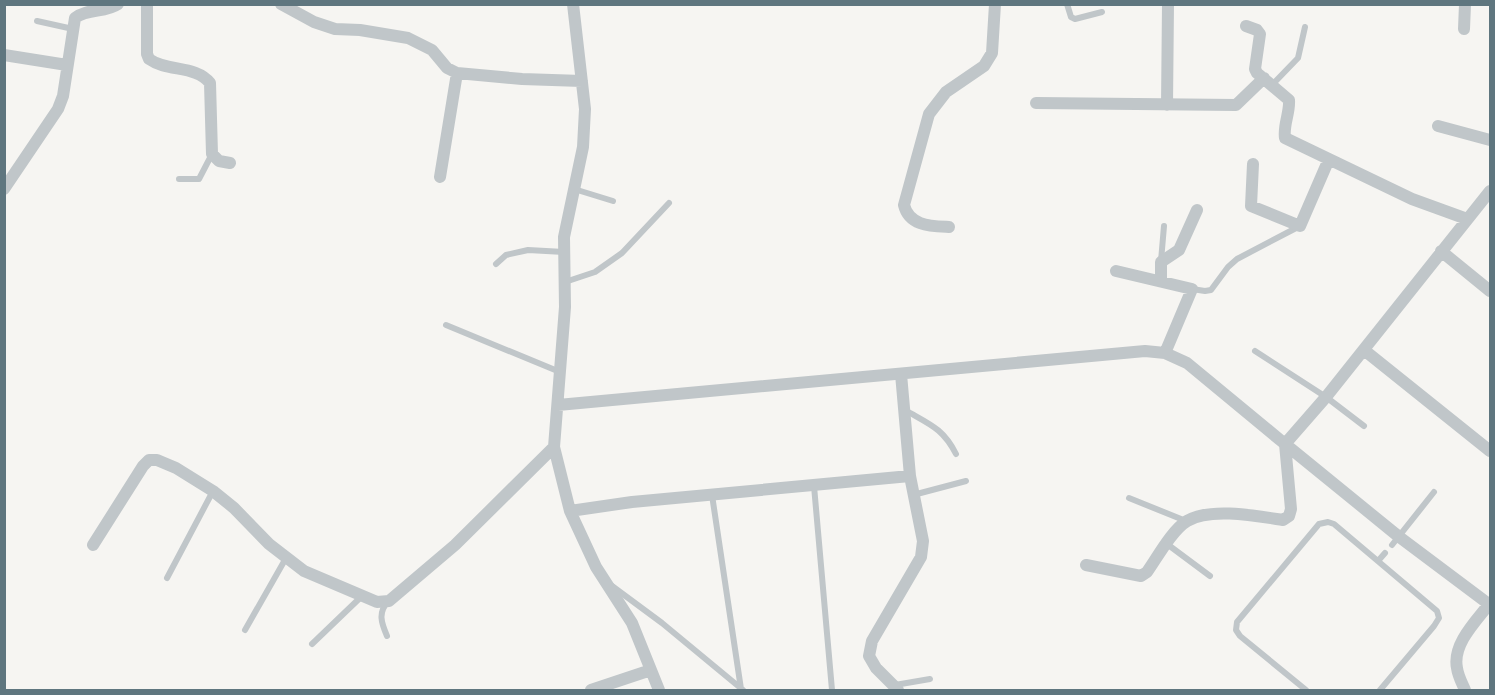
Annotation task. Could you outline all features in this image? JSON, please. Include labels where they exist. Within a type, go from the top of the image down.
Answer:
[{"type":"street","points":[[4,189],[58,109],[63,96],[75,18],[89,11],[109,9],[118,4]]},
{"type":"street","points":[[147,4],[147,54],[149,59],[154,63],[205,76],[210,83],[212,154],[219,161],[230,163]]},
{"type":"street","points":[[281,4],[315,22],[335,29],[360,30],[408,38],[432,50],[447,68],[457,73],[522,79],[582,81]]},
{"type":"street","points":[[573,4],[585,110],[583,147],[564,237],[565,307],[554,447],[570,511],[596,567],[632,623],[659,690]]},
{"type":"street","points":[[950,227],[928,226],[913,220],[906,214],[904,205],[929,114],[946,92],[984,66],[992,53],[995,4]]},
{"type":"street","points":[[1167,105],[1168,4]]},
{"type":"street","points":[[1464,29],[1465,4]]},
{"type":"street","points":[[1246,26],[1257,30],[1260,34],[1255,69],[1289,100],[1290,108],[1284,130],[1285,138],[1412,199],[1467,219]]},
{"type":"street","points":[[5,57],[68,65]]},
{"type":"street","points":[[440,177],[457,73]]},
{"type":"street","points":[[1036,103],[1236,105],[1268,82]]},
{"type":"street","points":[[1438,126],[1491,140]]},
{"type":"street","points":[[1252,164],[1251,206],[1300,226],[1329,159]]},
{"type":"street","points":[[1086,565],[1140,576],[1147,573],[1186,521],[1198,517],[1234,513],[1283,520],[1289,516],[1291,509],[1285,444],[1326,397],[1491,191]]},
{"type":"street","points":[[1161,280],[1161,262],[1179,250],[1197,210]]},
{"type":"street","points":[[1441,251],[1491,291]]},
{"type":"street","points":[[1116,271],[1192,289],[1165,353]]},
{"type":"street","points":[[1364,350],[1491,451]]},
{"type":"street","points":[[558,405],[1145,351],[1165,353],[1187,363],[1285,444],[1395,540],[1490,604],[1464,638],[1458,653],[1456,667],[1465,690]]},
{"type":"street","points":[[897,688],[876,668],[869,656],[872,641],[921,557],[923,541],[910,476],[901,374]]},
{"type":"street","points":[[93,545],[142,466],[149,460],[157,460],[176,468],[213,491],[234,508],[269,544],[304,570],[377,602],[389,601],[455,545],[554,447]]},
{"type":"street","points":[[570,511],[632,502],[910,476]]},
{"type":"street","points":[[591,690],[651,670]]},
{"type":"lane","points":[[1067,4],[1071,17],[1076,19],[1102,12]]},
{"type":"lane","points":[[37,21],[73,29]]},
{"type":"lane","points":[[1268,82],[1298,58],[1305,27]]},
{"type":"lane","points":[[179,179],[199,179],[212,154]]},
{"type":"lane","points":[[574,189],[613,201]]},
{"type":"lane","points":[[564,282],[595,272],[622,253],[669,203]]},
{"type":"lane","points":[[1161,262],[1164,226]]},
{"type":"lane","points":[[1192,289],[1211,290],[1237,259],[1300,226]]},
{"type":"lane","points":[[496,264],[506,255],[528,250],[564,252]]},
{"type":"lane","points":[[446,326],[561,372]]},
{"type":"lane","points":[[1255,351],[1326,397],[1364,426]]},
{"type":"lane","points":[[904,409],[940,431],[948,438],[956,454]]},
{"type":"lane","points":[[913,495],[966,481]]},
{"type":"lane","points":[[814,486],[832,690]]},
{"type":"lane","points":[[167,578],[213,491]]},
{"type":"lane","points":[[1395,540],[1434,492]]},
{"type":"lane","points":[[712,495],[743,690]]},
{"type":"lane","points":[[1129,498],[1186,521]]},
{"type":"lane","points":[[1306,690],[1240,636],[1236,630],[1237,622],[1319,524],[1328,522],[1334,524],[1437,611],[1439,618],[1380,690]]},
{"type":"lane","points":[[1167,544],[1210,576]]},
{"type":"lane","points":[[1378,561],[1385,554]]},
{"type":"lane","points":[[245,630],[286,557]]},
{"type":"lane","points":[[605,580],[662,623],[743,690]]},
{"type":"lane","points":[[312,644],[363,596]]},
{"type":"lane","points":[[387,636],[381,614],[389,601]]},
{"type":"lane","points":[[897,688],[930,679]]}]
